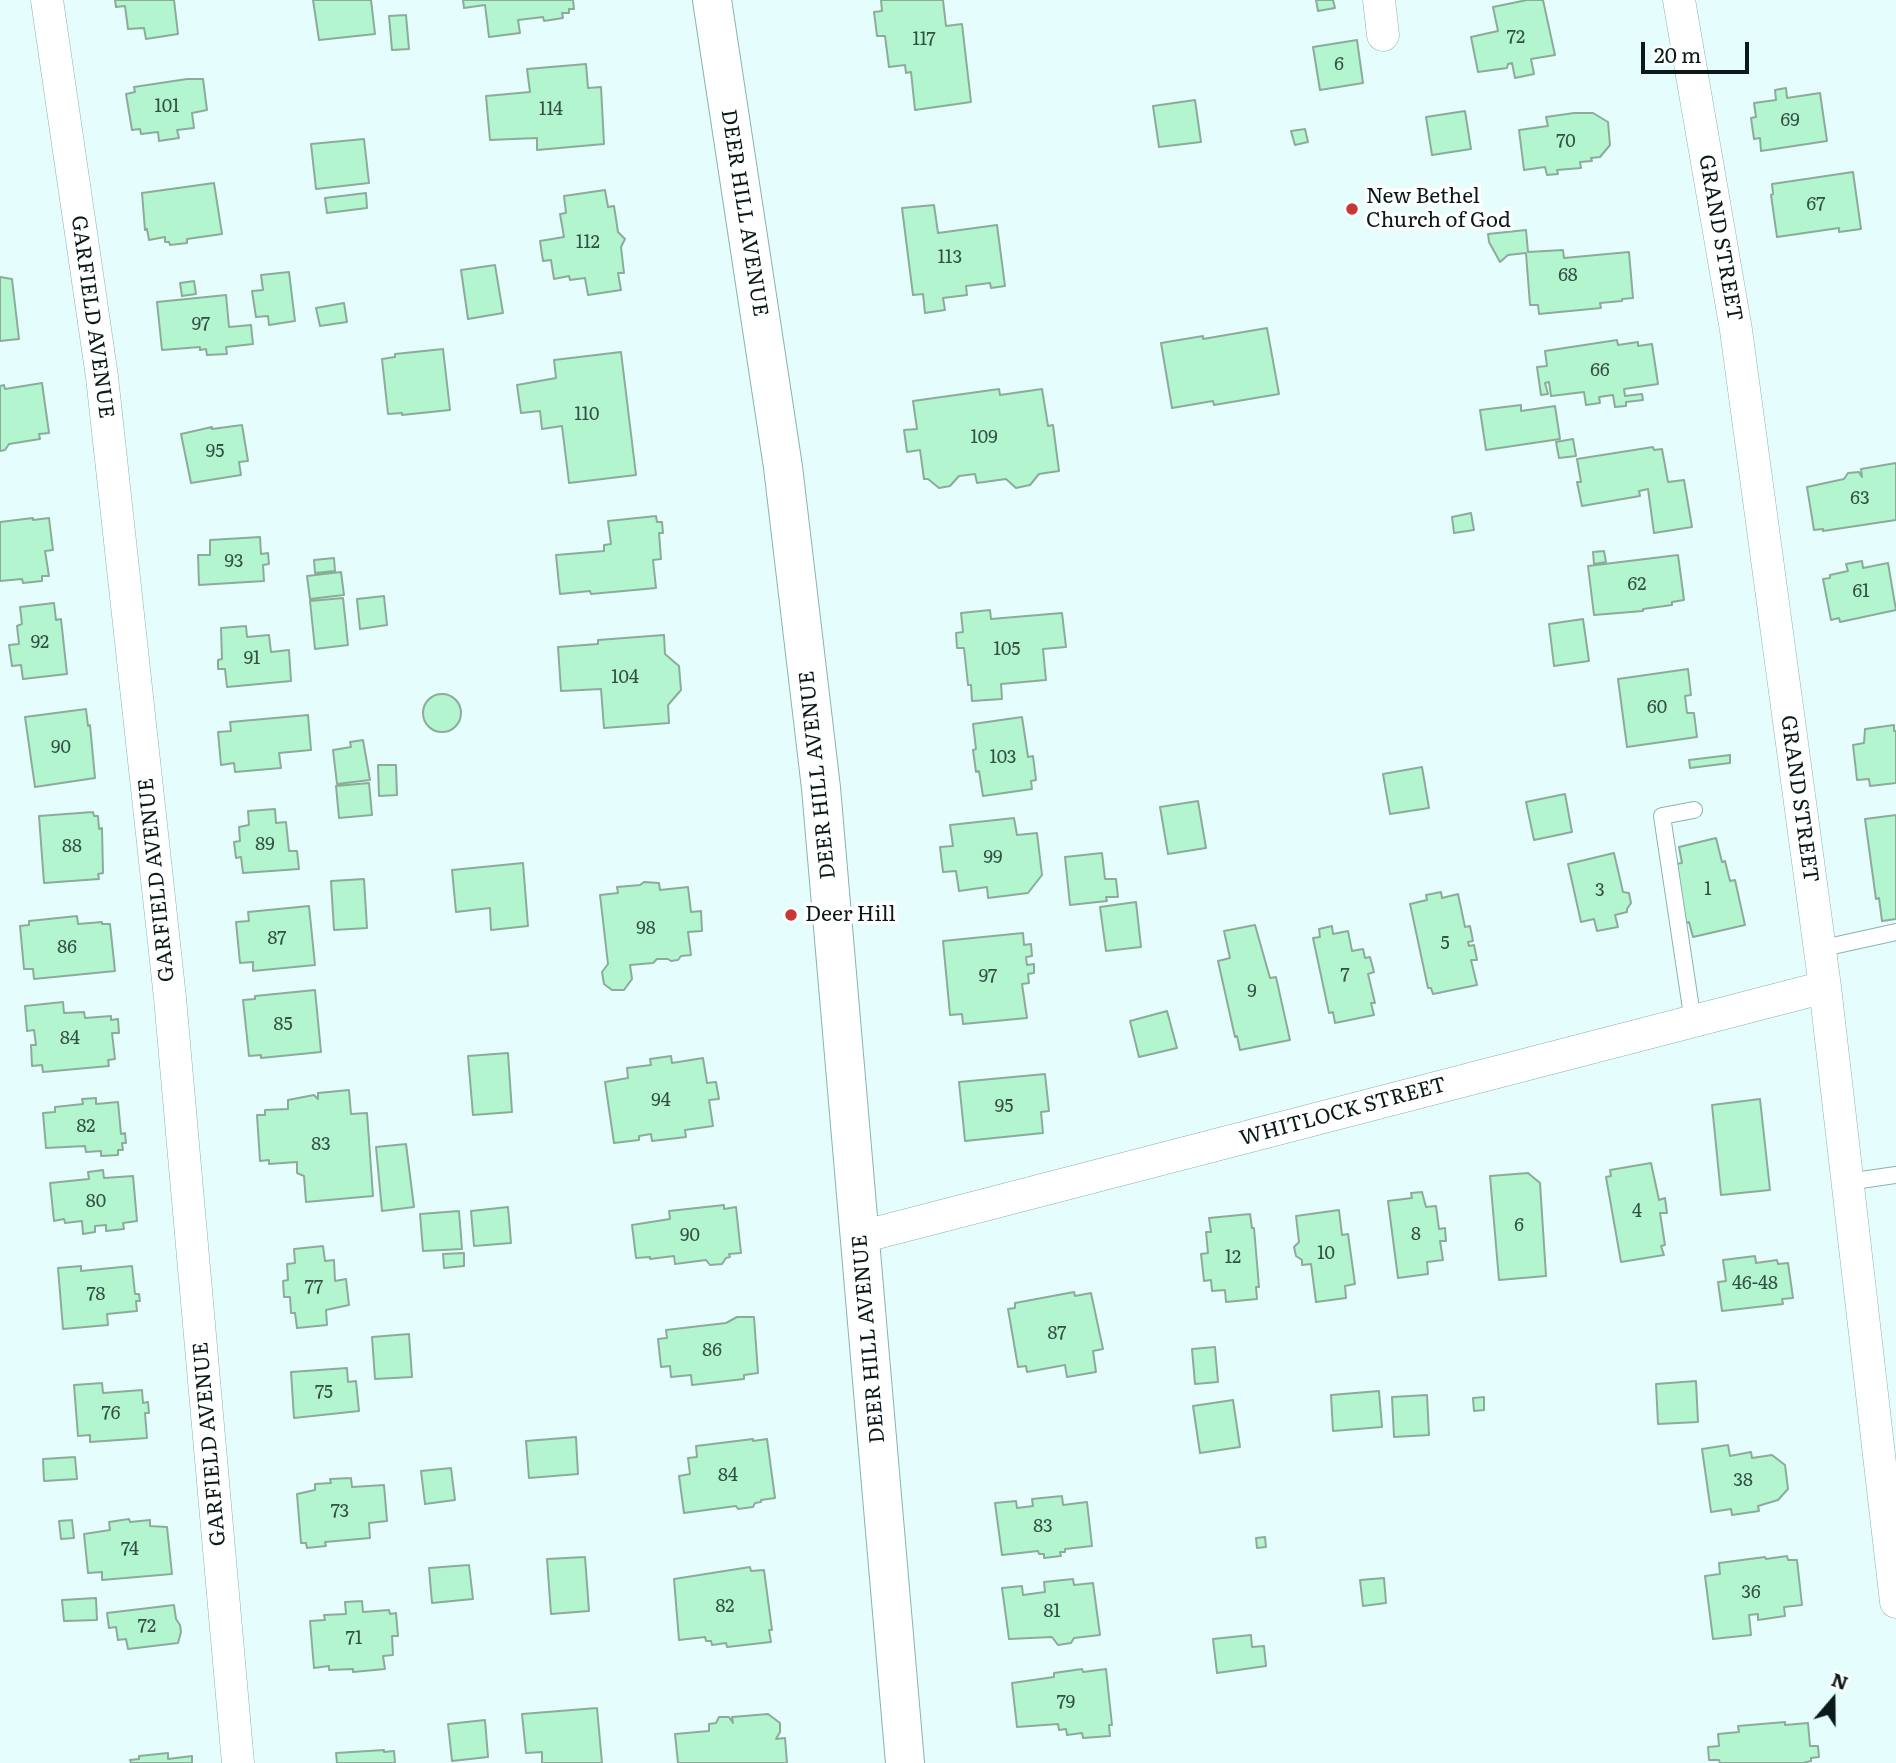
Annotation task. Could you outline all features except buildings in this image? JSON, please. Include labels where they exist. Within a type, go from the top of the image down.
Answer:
[{"type":"street","name":"GARFIELD AVENUE","points":[[47,0],[102,377],[169,984],[238,1763]]},
{"type":"street","name":"DEER HILL AVENUE","points":[[712,0],[783,467],[821,788],[905,1763]]},
{"type":"street","points":[[1379,0],[1383,35]]},
{"type":"street","name":"GRAND STREET","points":[[1679,0],[1736,330],[1825,987],[1847,1182],[1887,1442],[1896,1602]]},
{"type":"street","name":"WHITLOCK STREET","points":[[861,1237],[1825,987]]},
{"type":"lane","points":[[1693,810],[1662,816],[1693,1021]]},
{"type":"lane","points":[[1819,949],[1896,932]]},
{"type":"lane","points":[[1847,1182],[1896,1175]]},
{"type":"place","name":"New Bethel Church of God","points":[[1352,209]]},
{"type":"place","name":"Deer Hill","points":[[791,915]]}]
